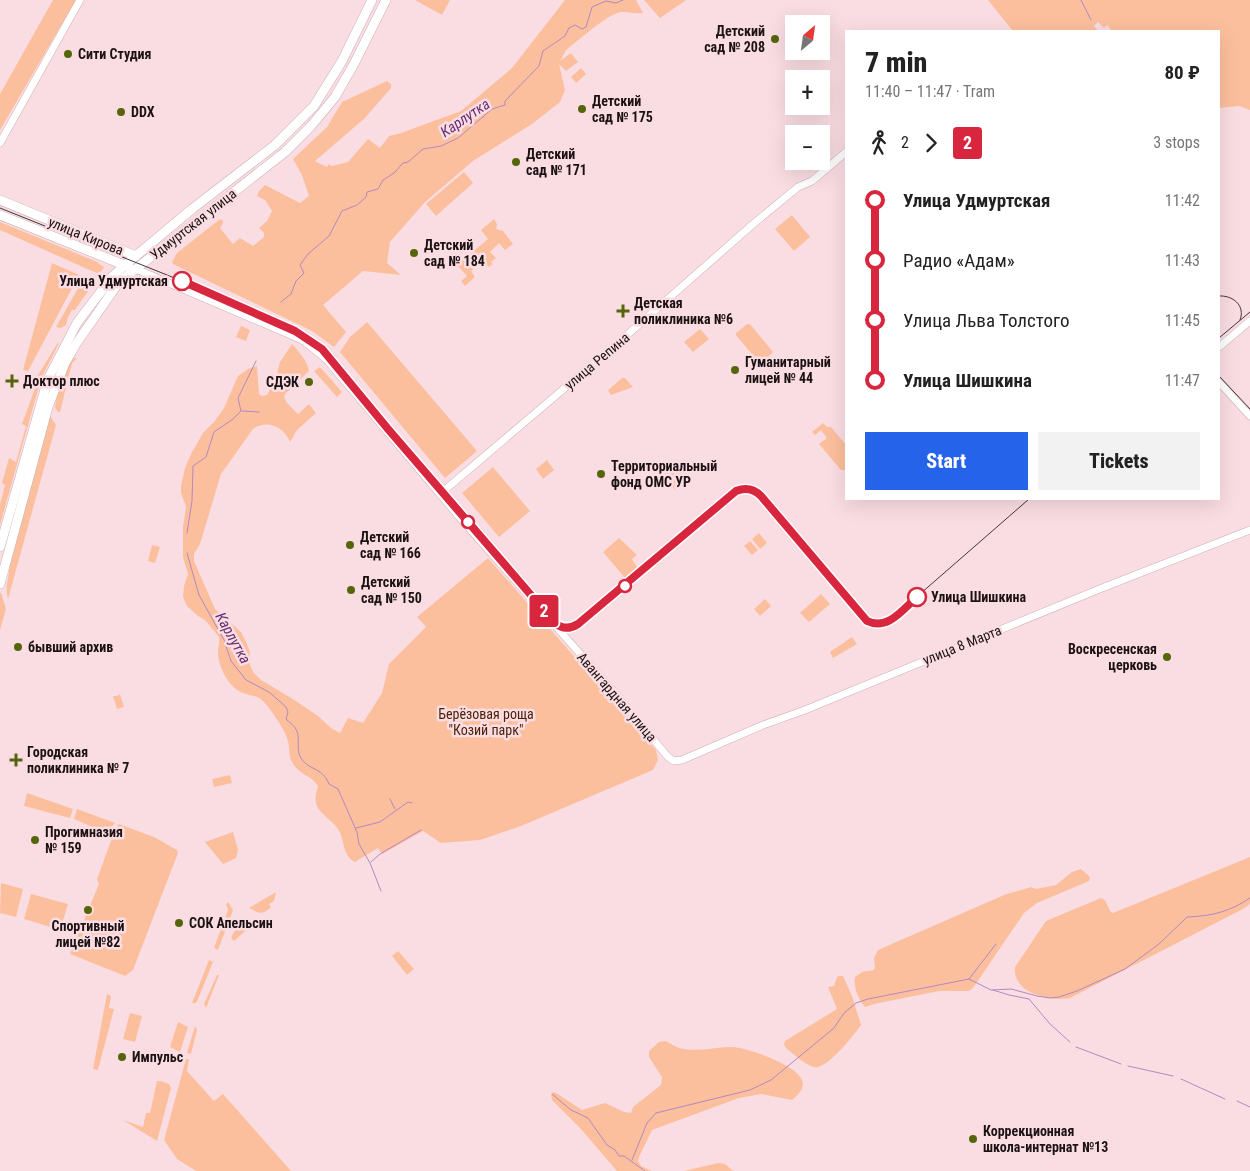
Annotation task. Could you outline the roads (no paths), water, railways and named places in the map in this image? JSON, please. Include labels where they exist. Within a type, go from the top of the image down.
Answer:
[{"type":"main road","name":"Удмуртская улица","points":[[0,547],[48,379],[77,323],[112,277],[125,265],[192,209],[274,146],[314,106],[342,61],[372,0]]},
{"type":"main road","name":"Удмуртская улица","points":[[0,584],[48,407],[58,380],[73,349],[120,282],[285,152],[311,126],[334,97],[349,72],[386,0]]},
{"type":"main road","name":"улица Кирова","points":[[0,200],[136,256],[136,269],[0,214]]},
{"type":"main road","points":[[171,227],[173,235],[178,236]]},
{"type":"main road","points":[[91,305],[99,310]]},
{"type":"street","points":[[0,143],[80,0]]},
{"type":"street","name":"улица Репина","points":[[440,494],[620,342],[752,225],[798,187],[812,181],[845,153]]},
{"type":"street","name":"Авангардная улица","points":[[136,269],[304,341],[326,359],[516,583],[674,761]]},
{"type":"street","points":[[1220,346],[1250,321]]},
{"type":"street","points":[[1220,383],[1250,416]]},
{"type":"street","name":"улица 8 Марта","points":[[674,761],[682,760],[763,725],[837,697],[1102,588],[1250,530]]},
{"type":"waterway","name":"Карлутка","points":[[281,302],[291,294],[296,281],[304,273],[300,265],[308,254],[329,236],[342,211],[357,205],[366,197],[367,192],[378,189],[383,180],[423,149],[441,146],[458,138],[492,109],[505,105],[505,101],[539,66],[543,51],[565,36],[569,28],[575,25],[582,29],[586,27],[592,7],[606,1],[616,3],[623,0]]},
{"type":"waterway","points":[[1081,0],[1091,20]]},
{"type":"waterway","name":"Карлутка","points":[[187,533],[192,501],[193,466],[206,457],[214,432],[241,411],[238,398],[256,361]]},
{"type":"waterway","points":[[242,411],[259,412]]},
{"type":"waterway","name":"Карлутка","points":[[187,553],[199,595],[224,640],[231,661],[246,680],[269,692],[286,707],[288,712],[286,719],[297,731],[301,758],[307,765],[323,774],[329,784],[338,789],[357,832],[359,844],[370,863],[381,891]]},
{"type":"waterway","points":[[390,799],[395,809]]},
{"type":"waterway","points":[[356,828],[380,822],[408,802],[412,803]]},
{"type":"waterway","points":[[371,862],[380,854],[421,830]]},
{"type":"waterway","points":[[632,1160],[647,1123],[656,1113],[750,1090],[771,1080],[834,1028],[844,1013],[856,1003],[969,979],[991,990],[1011,989],[1037,996],[1059,997],[1077,991],[1125,969],[1159,944],[1187,917],[1204,916],[1220,912],[1235,907],[1250,898]]},
{"type":"waterway","points":[[969,979],[996,944]]},
{"type":"waterway","points":[[993,990],[1029,999],[1050,1024],[1070,1042]]},
{"type":"waterway","points":[[1076,1047],[1121,1064]]},
{"type":"waterway","points":[[1128,1066],[1173,1076]]},
{"type":"waterway","points":[[1181,1079],[1225,1099]]},
{"type":"waterway","name":"Карлутка","points":[[552,1094],[571,1110],[588,1118],[607,1145],[615,1150],[619,1156],[624,1156],[645,1171]]},
{"type":"waterway","points":[[1237,1101],[1250,1107]]},
{"type":"tram line","points":[[0,208],[182,281],[275,322],[310,340],[330,357],[388,429],[555,623],[563,627],[572,627],[578,624],[740,490],[751,489],[758,493],[863,617],[869,621],[879,623],[889,621],[1028,500]]},
{"type":"tram line","name":"2","points":[[182,281],[295,331],[322,349],[518,581],[560,627],[568,628],[578,624],[736,491],[743,489],[756,491],[761,496],[867,621],[878,624],[890,621],[917,597]]},
{"type":"tram line","points":[[1220,296],[1229,297],[1237,302],[1241,310],[1240,320]]},
{"type":"tram line","points":[[1220,337],[1250,312]]},
{"type":"tram line","points":[[1220,377],[1250,409]]},
{"type":"place","name":"Детский сад № 208","points":[[775,39]]},
{"type":"place","name":"Сити Студия","points":[[68,54]]},
{"type":"place","name":"Детский сад № 175","points":[[582,109]]},
{"type":"place","name":"DDX","points":[[121,112]]},
{"type":"place","name":"Детский сад № 171","points":[[516,162]]},
{"type":"place","name":"Детский сад № 184","points":[[414,253]]},
{"type":"place","name":"Улица Удмуртская","points":[[182,281]]},
{"type":"place","name":"Детская поликлиника №6","points":[[623,311]]},
{"type":"place","name":"Гуманитарный лицей № 44","points":[[735,370]]},
{"type":"place","name":"Доктор плюс","points":[[12,381]]},
{"type":"place","name":"СДЭК","points":[[309,382]]},
{"type":"place","name":"Территориальный фонд ОМС УР","points":[[601,474]]},
{"type":"place","name":"Детский сад № 166","points":[[350,545]]},
{"type":"place","name":"Детский сад № 150","points":[[351,590]]},
{"type":"place","name":"Улица Шишкина","points":[[917,597]]},
{"type":"place","name":"бывший архив","points":[[18,647]]},
{"type":"place","name":"Воскресенская церковь","points":[[1167,657]]},
{"type":"place","name":"Городская поликлиника № 7","points":[[16,760]]},
{"type":"place","name":"Прогимназия № 159","points":[[35,840]]},
{"type":"place","name":"Спортивный лицей №82","points":[[88,910]]},
{"type":"place","name":"СОК Апельсин","points":[[179,923]]},
{"type":"place","name":"Импульс","points":[[122,1057]]},
{"type":"place","name":"Коррекционная школа-интернат №13","points":[[973,1139]]},
{"type":"park label","name":"Берёзовая роща \"Козий парк\"","points":[[486,722]]}]
